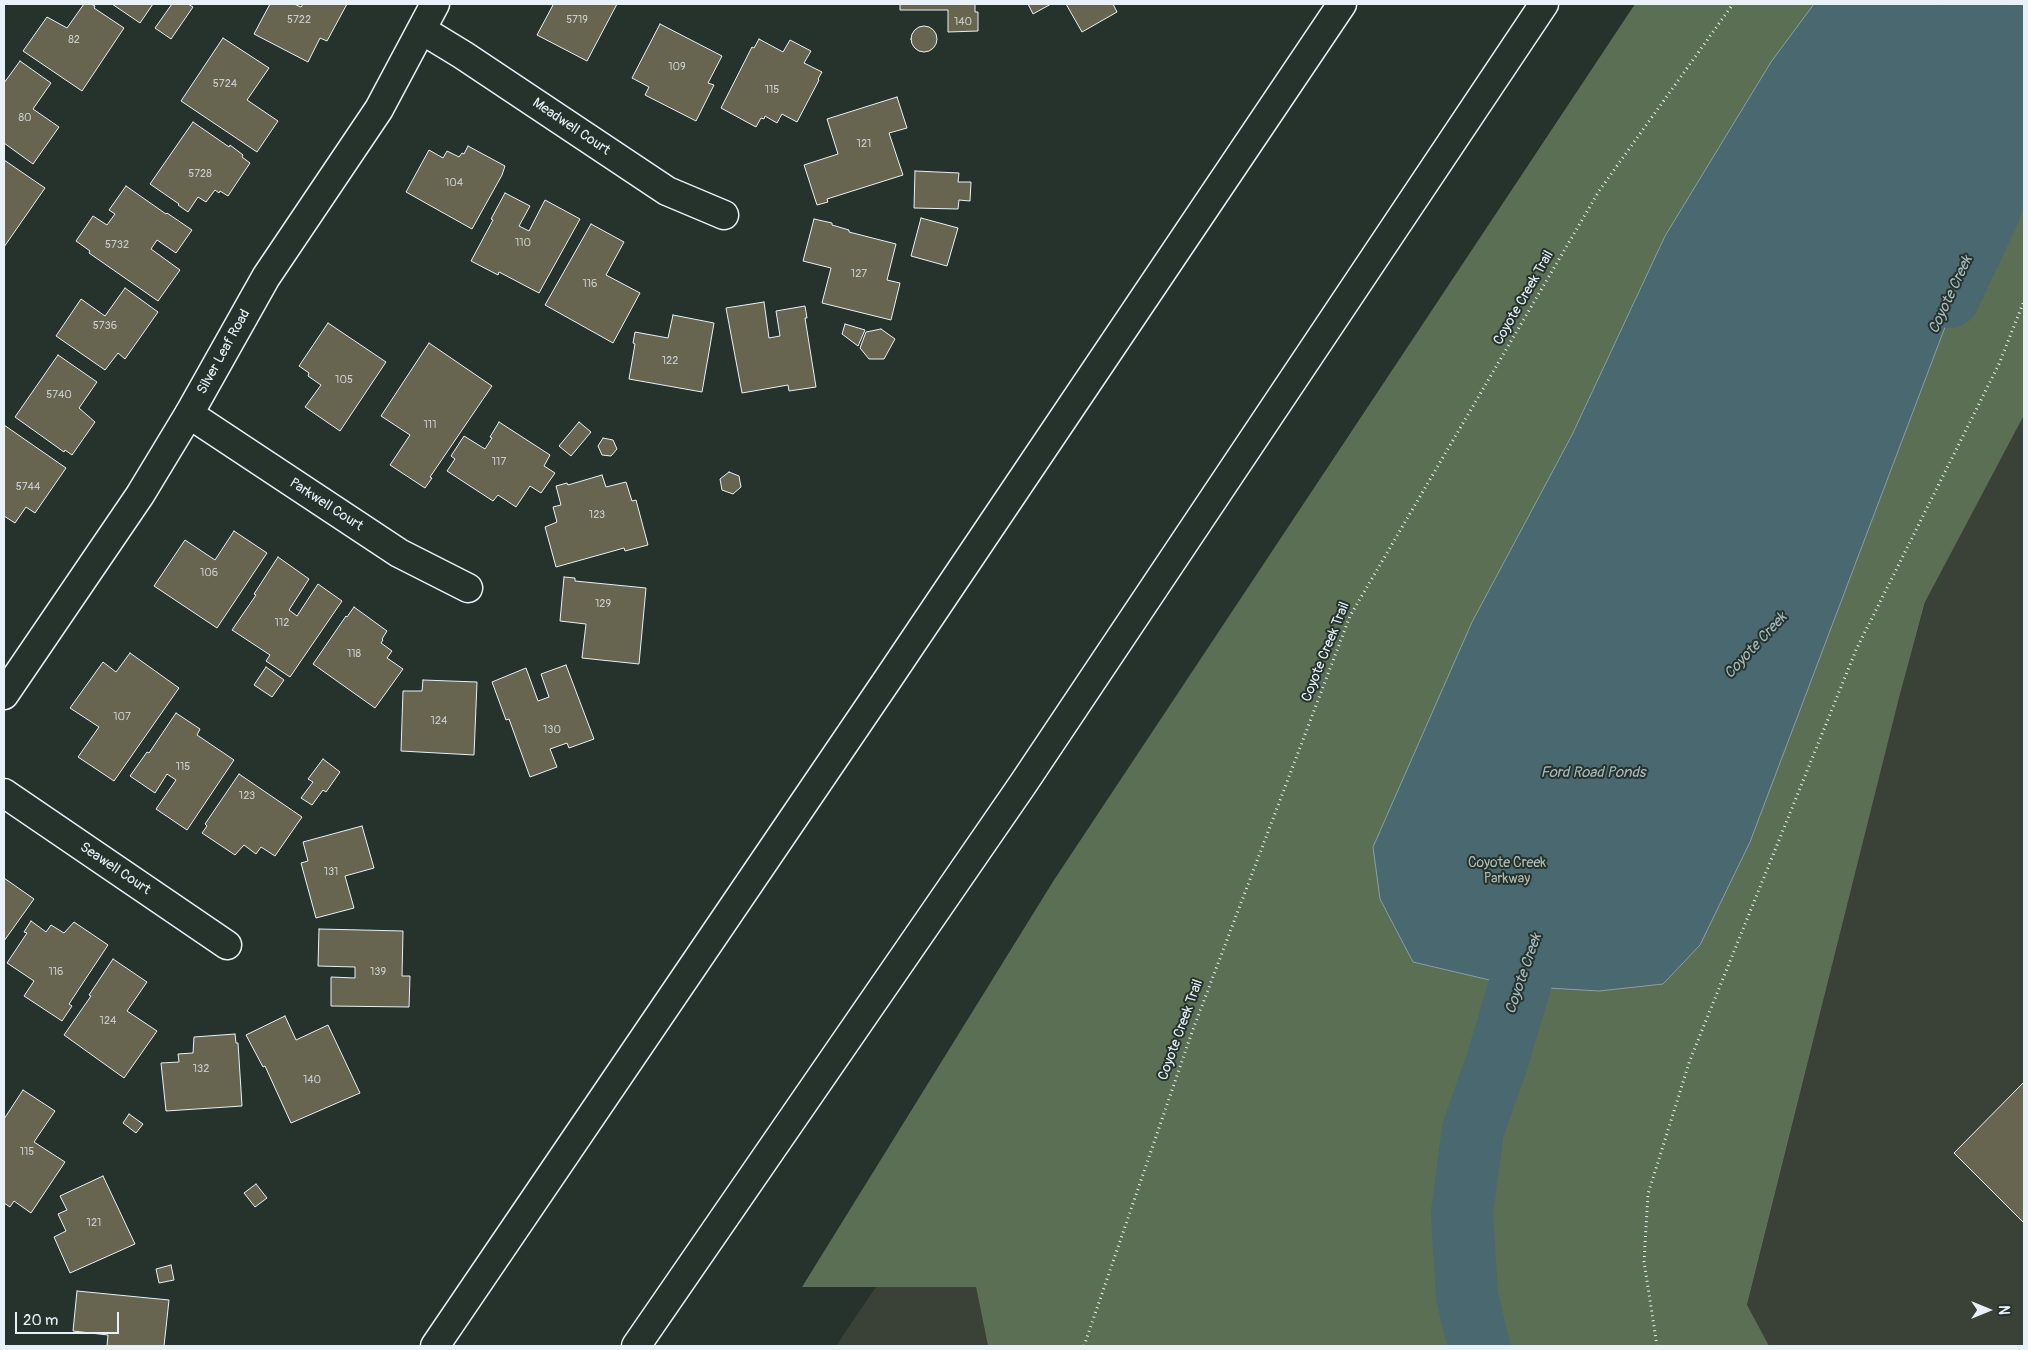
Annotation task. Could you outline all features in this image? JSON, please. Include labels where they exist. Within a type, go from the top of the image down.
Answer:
[{"type":"main road","name":"Silver Leaf Road","points":[[4,695],[140,495],[189,414],[266,277],[379,109],[436,4]]},
{"type":"main road","points":[[435,1346],[878,695],[1342,4]]},
{"type":"main road","points":[[636,1346],[1023,784],[1544,4]]},
{"type":"main road","name":"Meadwell Court","points":[[422,30],[463,55],[667,192],[724,215]]},
{"type":"main road","name":"Parkwell Court","points":[[189,414],[399,553],[468,588]]},
{"type":"main road","name":"Seawell Court","points":[[4,793],[227,945]]},
{"type":"path","name":"Coyote Creek Trail","points":[[1084,1346],[1192,1032],[1350,616],[1599,192],[1733,4]]},
{"type":"path","points":[[1657,1346],[1644,1261],[1648,1194],[1690,1060],[1856,650],[1998,364],[2024,301]]},
{"type":"shaded area","points":[[2024,307],[2024,1346],[1737,1346],[1899,698],[2000,330]]},
{"type":"shaded area","points":[[876,1287],[976,1287],[988,1346],[836,1346]]},
{"type":"green space","name":"Coyote Creek Parkway","points":[[1635,4],[2024,4],[2024,415],[1925,602],[1899,698],[1747,1305],[1769,1346],[988,1346],[976,1287],[802,1287],[1054,880]]},
{"type":"water","name":"Ford Road Ponds","points":[[1814,4],[2024,4],[2024,138],[2003,174],[1750,842],[1700,945],[1663,984],[1599,991],[1515,986],[1413,962],[1380,899],[1373,847],[1472,622],[1572,435],[1665,236],[1771,62]]},
{"type":"building","points":[[84,4],[95,6],[94,8],[124,28],[82,91],[23,51],[47,17],[67,28]]},
{"type":"building","points":[[112,4],[153,4],[140,23]]},
{"type":"building","points":[[172,4],[188,4],[193,7],[171,39],[155,28]]},
{"type":"building","points":[[270,4],[294,4],[301,7],[303,4],[347,4],[327,41],[320,38],[308,62],[254,34]]},
{"type":"building","points":[[551,4],[617,4],[587,61],[537,35],[553,5]]},
{"type":"building","points":[[900,4],[975,4],[975,12],[978,12],[978,31],[948,32],[948,10],[900,10]]},
{"type":"building","points":[[1028,4],[1051,4],[1033,14]]},
{"type":"building","points":[[1066,4],[1113,4],[1117,12],[1082,32]]},
{"type":"building","points":[[660,24],[722,56],[708,83],[714,85],[696,121],[645,95],[649,87],[632,78]]},
{"type":"building","points":[[924,26],[933,30],[937,39],[933,48],[924,52],[915,48],[911,39],[915,30]]},
{"type":"building","points":[[223,38],[269,68],[247,100],[278,121],[257,152],[181,101]]},
{"type":"building","points":[[759,39],[783,52],[790,40],[811,51],[804,63],[822,72],[797,122],[782,114],[777,123],[765,116],[764,119],[761,118],[756,127],[721,108],[752,47],[754,48]]},
{"type":"building","points":[[20,61],[51,83],[33,109],[59,127],[33,164],[4,143],[4,83]]},
{"type":"building","points":[[897,97],[907,128],[889,133],[903,175],[827,199],[828,202],[817,205],[804,165],[838,154],[827,119]]},
{"type":"building","points":[[193,122],[229,147],[230,145],[250,163],[228,196],[215,190],[206,202],[198,197],[188,212],[150,184]]},
{"type":"building","points":[[468,146],[505,166],[502,175],[472,229],[406,192],[429,150],[443,158],[447,151],[459,157],[462,153],[464,154]]},
{"type":"building","points":[[4,160],[45,188],[4,247]]},
{"type":"building","points":[[915,171],[959,173],[958,182],[971,182],[970,201],[959,200],[958,209],[914,208]]},
{"type":"building","points":[[126,186],[192,230],[176,253],[157,240],[151,249],[180,270],[158,301],[89,253],[90,251],[76,241],[93,216],[107,225],[115,214],[109,210]]},
{"type":"building","points":[[505,193],[530,206],[519,226],[529,231],[545,200],[580,219],[539,293],[499,272],[498,275],[471,261]]},
{"type":"building","points":[[921,218],[958,228],[947,266],[911,256]]},
{"type":"building","points":[[814,219],[832,223],[832,225],[849,230],[849,232],[896,244],[887,280],[900,283],[891,320],[822,303],[831,268],[803,261]]},
{"type":"building","points":[[591,224],[624,242],[606,275],[640,293],[613,343],[545,305]]},
{"type":"building","points":[[125,288],[158,312],[125,359],[118,353],[105,370],[56,336],[81,299],[105,316]]},
{"type":"building","points":[[764,302],[769,338],[780,336],[776,311],[805,306],[807,318],[805,318],[816,387],[789,391],[788,385],[742,393],[726,308]]},
{"type":"building","points":[[673,315],[714,323],[702,392],[629,379],[635,344],[633,343],[635,332],[668,338]]},
{"type":"building","points":[[328,323],[386,362],[340,431],[305,407],[321,385],[308,376],[309,373],[299,366]]},
{"type":"building","points":[[845,324],[865,330],[858,346],[842,334]]},
{"type":"building","points":[[881,329],[895,339],[884,359],[869,359],[860,348],[866,332]]},
{"type":"building","points":[[429,343],[492,386],[430,477],[432,478],[425,488],[390,465],[410,435],[381,416]]},
{"type":"building","points":[[58,355],[97,382],[79,408],[95,422],[72,455],[65,450],[64,452],[15,417]]},
{"type":"building","points":[[499,422],[550,455],[544,466],[555,473],[541,493],[530,486],[516,507],[498,495],[493,501],[447,471],[455,459],[451,456],[464,436],[485,449]]},
{"type":"building","points":[[579,422],[591,432],[571,456],[559,446]]},
{"type":"building","points":[[4,425],[66,468],[35,513],[26,507],[15,523],[4,516]]},
{"type":"building","points":[[603,438],[613,440],[617,449],[611,456],[602,455],[598,446]]},
{"type":"building","points":[[729,472],[739,476],[741,487],[733,494],[722,490],[720,479]]},
{"type":"building","points":[[602,475],[606,487],[626,482],[632,501],[636,500],[648,545],[625,551],[624,548],[556,567],[545,527],[557,522],[553,507],[561,505],[556,486],[567,483],[568,485]]},
{"type":"building","points":[[234,531],[267,553],[217,628],[154,586],[185,540],[215,560]]},
{"type":"building","points":[[278,557],[309,579],[289,610],[297,616],[318,584],[342,601],[290,677],[266,661],[270,655],[232,630],[256,595],[254,594]]},
{"type":"building","points":[[564,577],[575,578],[575,581],[646,588],[639,664],[582,658],[586,624],[560,621]]},
{"type":"building","points":[[354,607],[387,631],[381,643],[392,651],[387,658],[403,669],[375,708],[313,664]]},
{"type":"building","points":[[130,653],[179,688],[114,781],[78,757],[99,727],[70,708],[103,662],[116,672]]},
{"type":"building","points":[[566,665],[594,739],[569,748],[567,743],[550,749],[557,767],[530,777],[509,719],[506,720],[492,682],[526,668],[538,701],[549,697],[541,674]]},
{"type":"building","points":[[266,667],[284,680],[272,697],[254,685]]},
{"type":"building","points":[[423,680],[477,682],[474,755],[401,751],[403,691],[422,691]]},
{"type":"building","points":[[176,713],[200,729],[197,735],[234,760],[187,830],[156,809],[176,780],[167,774],[155,793],[130,776],[147,752],[149,753]]},
{"type":"building","points":[[323,759],[340,772],[326,792],[323,790],[312,805],[301,798],[313,782],[308,779]]},
{"type":"building","points":[[239,774],[302,817],[275,856],[261,847],[256,854],[244,845],[235,855],[202,833],[207,826],[205,824]]},
{"type":"building","points":[[362,826],[374,868],[345,876],[354,908],[316,918],[301,863],[308,861],[303,842]]},
{"type":"building","points":[[4,878],[34,899],[4,941]]},
{"type":"building","points":[[31,921],[46,932],[51,925],[64,933],[74,922],[108,945],[69,1004],[72,1006],[62,1021],[24,996],[34,981],[7,963],[27,933],[24,932]]},
{"type":"building","points":[[319,929],[403,931],[402,976],[410,976],[409,1007],[331,1006],[331,977],[355,978],[355,967],[318,966]]},
{"type":"building","points":[[113,959],[147,982],[127,1011],[157,1031],[124,1078],[64,1035],[91,996],[89,995]]},
{"type":"building","points":[[285,1016],[296,1040],[328,1025],[360,1093],[291,1123],[265,1066],[263,1067],[246,1035]]},
{"type":"building","points":[[235,1034],[236,1043],[238,1043],[242,1106],[166,1111],[161,1063],[179,1062],[178,1054],[193,1053],[194,1037]]},
{"type":"building","points":[[2024,1082],[2024,1223],[1954,1153]]},
{"type":"building","points":[[23,1090],[55,1111],[34,1142],[65,1162],[31,1213],[14,1201],[10,1207],[4,1203],[4,1119]]},
{"type":"building","points":[[129,1114],[143,1124],[136,1133],[123,1123]]},
{"type":"building","points":[[103,1176],[135,1244],[70,1273],[54,1237],[66,1231],[58,1214],[67,1210],[60,1196]]},
{"type":"building","points":[[256,1184],[267,1198],[255,1207],[244,1193]]},
{"type":"building","points":[[171,1265],[174,1280],[159,1283],[156,1269]]},
{"type":"building","points":[[77,1291],[169,1300],[164,1346],[107,1346],[108,1335],[73,1331]]},
{"type":"waterway","name":"Coyote Creek","points":[[1949,297],[1989,212],[2024,116],[2017,81],[1969,19],[1971,4]]},
{"type":"waterway","name":"Coyote Creek","points":[[1479,1346],[1467,1296],[1462,1213],[1473,1130],[1497,1062],[1532,944],[1550,907]]}]
